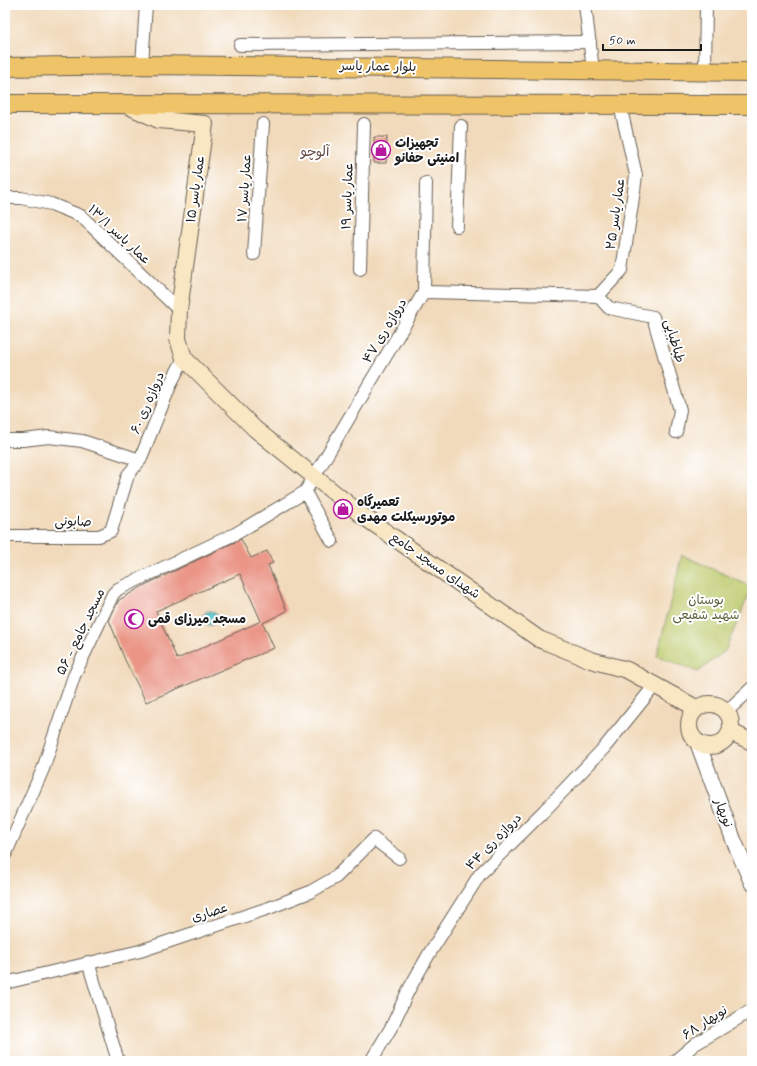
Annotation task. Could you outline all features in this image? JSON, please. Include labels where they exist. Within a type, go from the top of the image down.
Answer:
[{"type":"main road","name":"بلوار عمار یاسر","points":[[5,67],[142,65],[752,72]]},
{"type":"main road","points":[[5,104],[752,105]]},
{"type":"main road","name":"عمار یاسر ۱۵","points":[[123,104],[159,120],[205,124],[179,310],[178,339]]},
{"type":"main road","name":"شهدای مسجد جامع","points":[[178,339],[184,358],[255,429],[374,524],[540,639],[591,660],[627,670],[696,708]]},
{"type":"main road","points":[[712,703],[720,705],[727,710],[731,717],[731,732],[725,741],[716,746],[706,746],[697,741],[691,734],[689,725],[690,716],[696,708],[703,704],[712,703]]},
{"type":"main road","points":[[731,732],[752,742]]},
{"type":"street","points":[[142,65],[146,5]]},
{"type":"street","points":[[585,5],[593,70]]},
{"type":"street","points":[[705,71],[706,5]]},
{"type":"street","points":[[240,45],[590,42]]},
{"type":"street","name":"عمار یاسر ۲۵","points":[[598,296],[622,270],[636,174],[620,105]]},
{"type":"street","name":"عمار یاسر ۱۷","points":[[254,254],[263,124]]},
{"type":"street","name":"عمار یاسر ۱۹","points":[[360,269],[364,124]]},
{"type":"street","points":[[457,226],[461,126]]},
{"type":"street","name":"دروازه ری ۴۷","points":[[314,477],[424,292],[426,183]]},
{"type":"street","name":"عمار یاسر ۱۳/۱","points":[[5,198],[21,198],[50,204],[81,216],[179,310]]},
{"type":"street","points":[[424,292],[598,296]]},
{"type":"street","name":"طباطبایی","points":[[598,296],[609,308],[653,317],[680,410],[676,432]]},
{"type":"street","name":"دروازه ری ۶۰","points":[[140,460],[172,381],[184,358]]},
{"type":"street","points":[[5,440],[23,440],[49,437],[82,441],[140,460]]},
{"type":"street","name":"صابونی","points":[[5,536],[99,536],[111,531],[128,475],[140,460]]},
{"type":"street","name":"۵۶ - مسجد جامع","points":[[5,855],[43,769],[74,676],[113,594],[118,589],[237,533],[305,492],[314,477]]},
{"type":"street","points":[[305,492],[332,540]]},
{"type":"street","name":"دروازه ری ۴۴","points":[[371,1061],[392,1026],[408,991],[429,954],[480,874],[544,811],[604,748],[655,685]]},
{"type":"street","points":[[727,710],[752,688]]},
{"type":"street","name":"نوبهار","points":[[697,741],[734,842],[752,883]]},
{"type":"street","name":"عصاری","points":[[5,983],[88,962],[140,951],[269,908],[310,892],[336,877],[374,839],[399,858]]},
{"type":"street","points":[[88,962],[118,1061]]},
{"type":"street","name":"نوبهار ۶۸","points":[[675,1061],[695,1044],[752,1010]]},
{"type":"green space","name":"بوستان شهید شفیعی","points":[[682,555],[752,587],[725,651],[698,672],[657,656]]},
{"type":"water","points":[[207,611],[213,611],[217,615],[217,621],[213,625],[207,625],[203,621],[203,615]]},
{"type":"building","name":"تجهیزات امنیتی حفانو","points":[[374,137],[387,137],[386,163],[374,163]]},
{"type":"building","name":"مسجد میرزای قمی","points":[[241,539],[251,558],[267,551],[273,563],[268,565],[287,611],[263,623],[274,648],[146,702],[125,660],[109,620],[119,600],[145,585]],"holes":[[[240,574],[261,621],[177,659],[156,611]]]},
{"type":"place","name":"تجهیزات امنیتی حفانو","points":[[381,150]]},
{"type":"place","name":"تعمیرگاه موتورسیکلت مهدی","points":[[343,509]]},
{"type":"place","name":"مسجد میرزای قمی","points":[[134,619]]},
{"type":"district","name":"آلوچو","points":[[315,152]]}]
